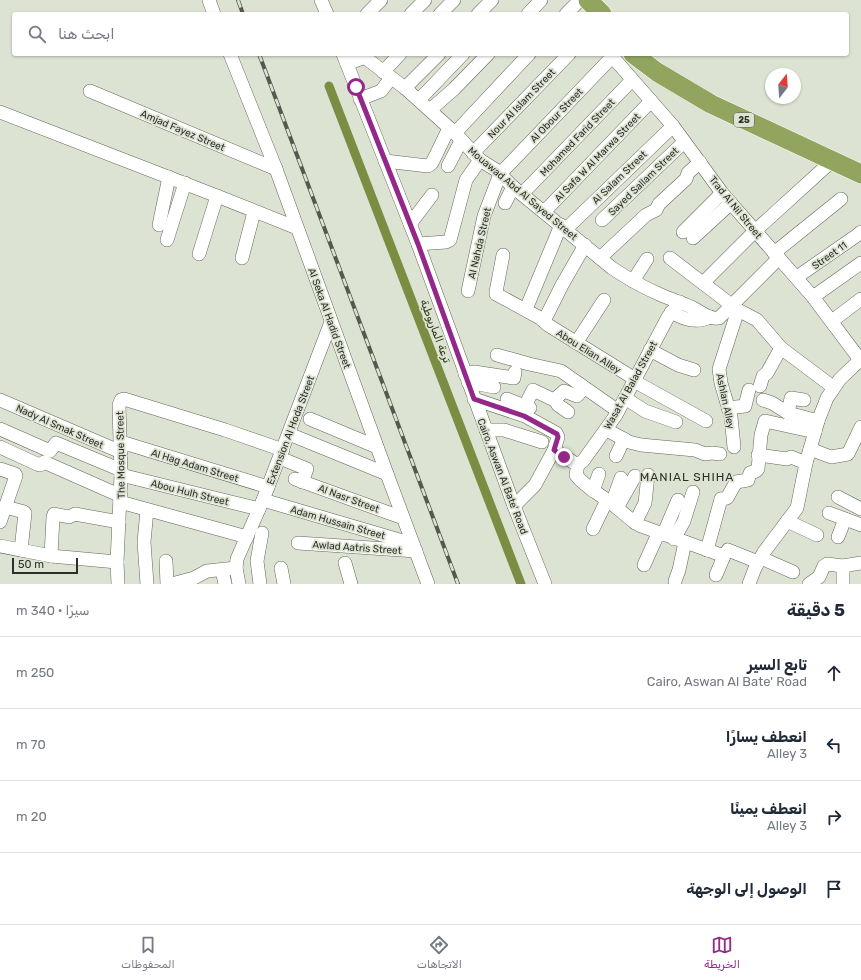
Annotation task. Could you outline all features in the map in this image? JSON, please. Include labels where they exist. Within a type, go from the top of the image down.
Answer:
[{"type":"highway","points":[[579,8],[594,12]]},
{"type":"highway","name":"25","points":[[636,56],[663,75],[711,104],[861,174]]},
{"type":"highway","name":"25","points":[[654,56],[681,75],[718,96],[861,159]]},
{"type":"street","points":[[209,0],[213,12]]},
{"type":"street","points":[[369,12],[381,0]]},
{"type":"street","points":[[413,12],[425,0]]},
{"type":"street","points":[[442,12],[454,0]]},
{"type":"street","points":[[480,12],[492,0]]},
{"type":"street","points":[[530,12],[542,0]]},
{"type":"street","name":"Al Seka Al Hadid Street","points":[[231,56],[276,169],[426,584]]},
{"type":"street","name":"Mouawad Abd Al Sayed Street","points":[[345,59],[367,56],[387,75],[405,88],[430,110],[476,156],[496,170],[518,191],[612,268],[654,292],[675,307],[696,308],[715,319],[736,308]]},
{"type":"street","points":[[360,98],[381,91],[387,75],[399,56]]},
{"type":"street","points":[[405,88],[437,56]]},
{"type":"street","points":[[419,100],[461,56]]},
{"type":"street","points":[[430,110],[454,89],[486,56]]},
{"type":"street","points":[[385,161],[428,166],[455,134],[527,56]]},
{"type":"street","name":"Nour Al Islam Street","points":[[418,244],[446,242],[450,240],[466,180],[476,156],[567,56]]},
{"type":"street","name":"Trad Al Nil Street","points":[[611,56],[672,126],[722,193],[797,277],[861,360]]},
{"type":"street","name":"Al Obour Street","points":[[500,174],[611,56]]},
{"type":"street","name":"Cairo, Aswan Al Bate' Road","points":[[345,59],[418,244],[474,399],[545,584]]},
{"type":"street","name":"Mohamed Farid Street","points":[[505,203],[632,80]]},
{"type":"street","name":"Amjad Fayez Street","points":[[90,91],[276,169]]},
{"type":"street","name":"Al Safa W Al Marwa Street","points":[[544,212],[651,101]]},
{"type":"street","points":[[0,112],[297,228]]},
{"type":"street","name":"Al Salam Street","points":[[563,227],[672,126]]},
{"type":"street","points":[[448,166],[455,134]]},
{"type":"street","name":"Sayed Sallam Street","points":[[602,220],[684,142]]},
{"type":"street","points":[[703,283],[755,231],[833,160]]},
{"type":"street","points":[[600,258],[646,215],[656,210],[659,204],[686,179],[688,173],[700,162]]},
{"type":"street","name":"Al Nahda Street","points":[[468,291],[484,216],[500,174]]},
{"type":"street","points":[[159,225],[169,177]]},
{"type":"street","points":[[167,240],[185,183]]},
{"type":"street","points":[[722,193],[688,235],[731,203]]},
{"type":"street","points":[[410,224],[432,195]]},
{"type":"street","points":[[199,254],[217,196]]},
{"type":"street","points":[[736,308],[777,256],[841,199]]},
{"type":"street","points":[[242,258],[254,212]]},
{"type":"street","points":[[526,309],[563,227]]},
{"type":"street","name":"Street 11","points":[[797,277],[859,237]]},
{"type":"street","points":[[544,321],[562,285],[585,245]]},
{"type":"street","name":"Abou Elian Alley","points":[[503,255],[496,293],[526,309],[548,325],[634,380],[706,421]]},
{"type":"street","points":[[670,258],[736,308],[757,320],[781,348],[833,387]]},
{"type":"street","points":[[632,280],[647,259]]},
{"type":"street","points":[[813,297],[861,263]]},
{"type":"street","points":[[832,321],[861,299]]},
{"type":"street","points":[[576,343],[604,300]]},
{"type":"street","name":"Wasat Al Balad Street","points":[[578,464],[583,461],[607,430],[675,307]]},
{"type":"street","name":"Ashlan Alley","points":[[734,447],[728,408],[719,376],[719,369],[736,308]]},
{"type":"street","name":"Extension Al Hoda Street","points":[[236,568],[237,559],[268,487],[331,322]]},
{"type":"street","points":[[728,408],[745,406],[754,388],[767,373],[781,348]]},
{"type":"street","points":[[650,350],[678,365],[694,370]]},
{"type":"street","points":[[497,355],[528,358],[561,371],[618,411]]},
{"type":"street","points":[[749,584],[760,560],[798,504],[806,463],[827,398],[833,387],[840,379],[861,360]]},
{"type":"street","points":[[467,378],[474,372],[515,378],[515,372]]},
{"type":"street","points":[[467,378],[494,387]]},
{"type":"street","points":[[555,399],[564,391],[576,396],[584,388]]},
{"type":"street","points":[[507,400],[528,407],[533,390],[555,399],[558,405],[568,412]]},
{"type":"street","points":[[625,398],[645,411],[676,422]]},
{"type":"street","points":[[788,413],[791,398],[804,400]]},
{"type":"street","name":"The Mosque Street","points":[[118,584],[117,562],[121,499],[120,405],[122,400],[124,399],[225,430],[281,454]]},
{"type":"street","points":[[474,399],[524,416],[557,434],[558,437],[554,450],[535,484],[514,506]]},
{"type":"street","name":"Nady Al Smak Street","points":[[0,400],[121,447]]},
{"type":"street","points":[[763,400],[772,403],[788,413],[817,426]]},
{"type":"street","points":[[310,419],[377,447]]},
{"type":"street","points":[[810,449],[831,457],[848,454],[861,426],[861,419]]},
{"type":"street","points":[[707,550],[721,499],[728,498],[737,481],[748,480],[751,472],[756,471],[764,422],[766,420],[817,426]]},
{"type":"street","name":"Abou Hulh Street","points":[[0,429],[50,451],[56,442],[121,472],[261,504]]},
{"type":"street","points":[[486,430],[504,430],[542,442]]},
{"type":"street","points":[[607,430],[624,440],[641,445],[692,450],[705,454],[720,454]]},
{"type":"street","points":[[289,434],[387,474]]},
{"type":"street","points":[[616,456],[624,440]]},
{"type":"street","points":[[0,447],[37,464],[40,465],[44,462],[147,510],[247,537]]},
{"type":"street","name":"Al Hag Adam Street","points":[[121,447],[268,487]]},
{"type":"street","points":[[554,450],[578,464],[576,474],[584,484],[635,523],[724,556]]},
{"type":"street","name":"Al Nasr Street","points":[[281,454],[306,469],[298,480],[403,518]]},
{"type":"street","points":[[758,455],[786,459],[791,457],[806,463]]},
{"type":"street","points":[[0,469],[16,475],[4,505],[0,522]]},
{"type":"street","points":[[593,491],[599,474]]},
{"type":"street","points":[[635,523],[645,503],[648,475]]},
{"type":"street","points":[[593,529],[635,476]]},
{"type":"street","points":[[612,504],[621,478]]},
{"type":"street","points":[[644,565],[684,521],[693,492]]},
{"type":"street","points":[[838,497],[861,509]]},
{"type":"street","points":[[675,581],[679,570],[670,537],[678,500]]},
{"type":"street","name":"Adam Hussain Street","points":[[261,504],[414,548]]},
{"type":"street","points":[[4,505],[26,513],[21,550]]},
{"type":"street","points":[[147,510],[144,542],[147,584]]},
{"type":"street","points":[[830,513],[861,525]]},
{"type":"street","points":[[50,556],[54,514],[69,517],[75,514],[119,522]]},
{"type":"street","points":[[838,538],[845,519]]},
{"type":"street","points":[[787,521],[808,535]]},
{"type":"street","points":[[260,584],[257,567],[262,533]]},
{"type":"street","name":"Awlad Aatris Street","points":[[298,543],[414,548]]},
{"type":"street","points":[[0,546],[50,556],[117,562]]},
{"type":"street","points":[[716,575],[728,550],[793,572]]},
{"type":"street","points":[[166,561],[167,584]]},
{"type":"street","points":[[809,584],[819,577],[824,566],[827,564],[843,566],[861,563]]},
{"type":"street","points":[[345,564],[351,584]]},
{"type":"street","points":[[843,566],[843,584]]},
{"type":"street","points":[[172,584],[194,578],[206,571],[236,568],[239,584]]},
{"type":"street","points":[[282,568],[284,584]]},
{"type":"street","points":[[222,570],[225,584]]},
{"type":"waterway","name":"ترعة الماريوطية","points":[[329,86],[521,584]]},
{"type":"railway","points":[[238,0],[242,12]]},
{"type":"railway","points":[[260,56],[458,584]]},
{"type":"district","name":"MANIAL SHIHA","points":[[687,477]]},
{"type":"route","points":[[356,87],[418,244],[474,399],[524,416],[557,434],[558,437],[554,450],[564,457]]}]
